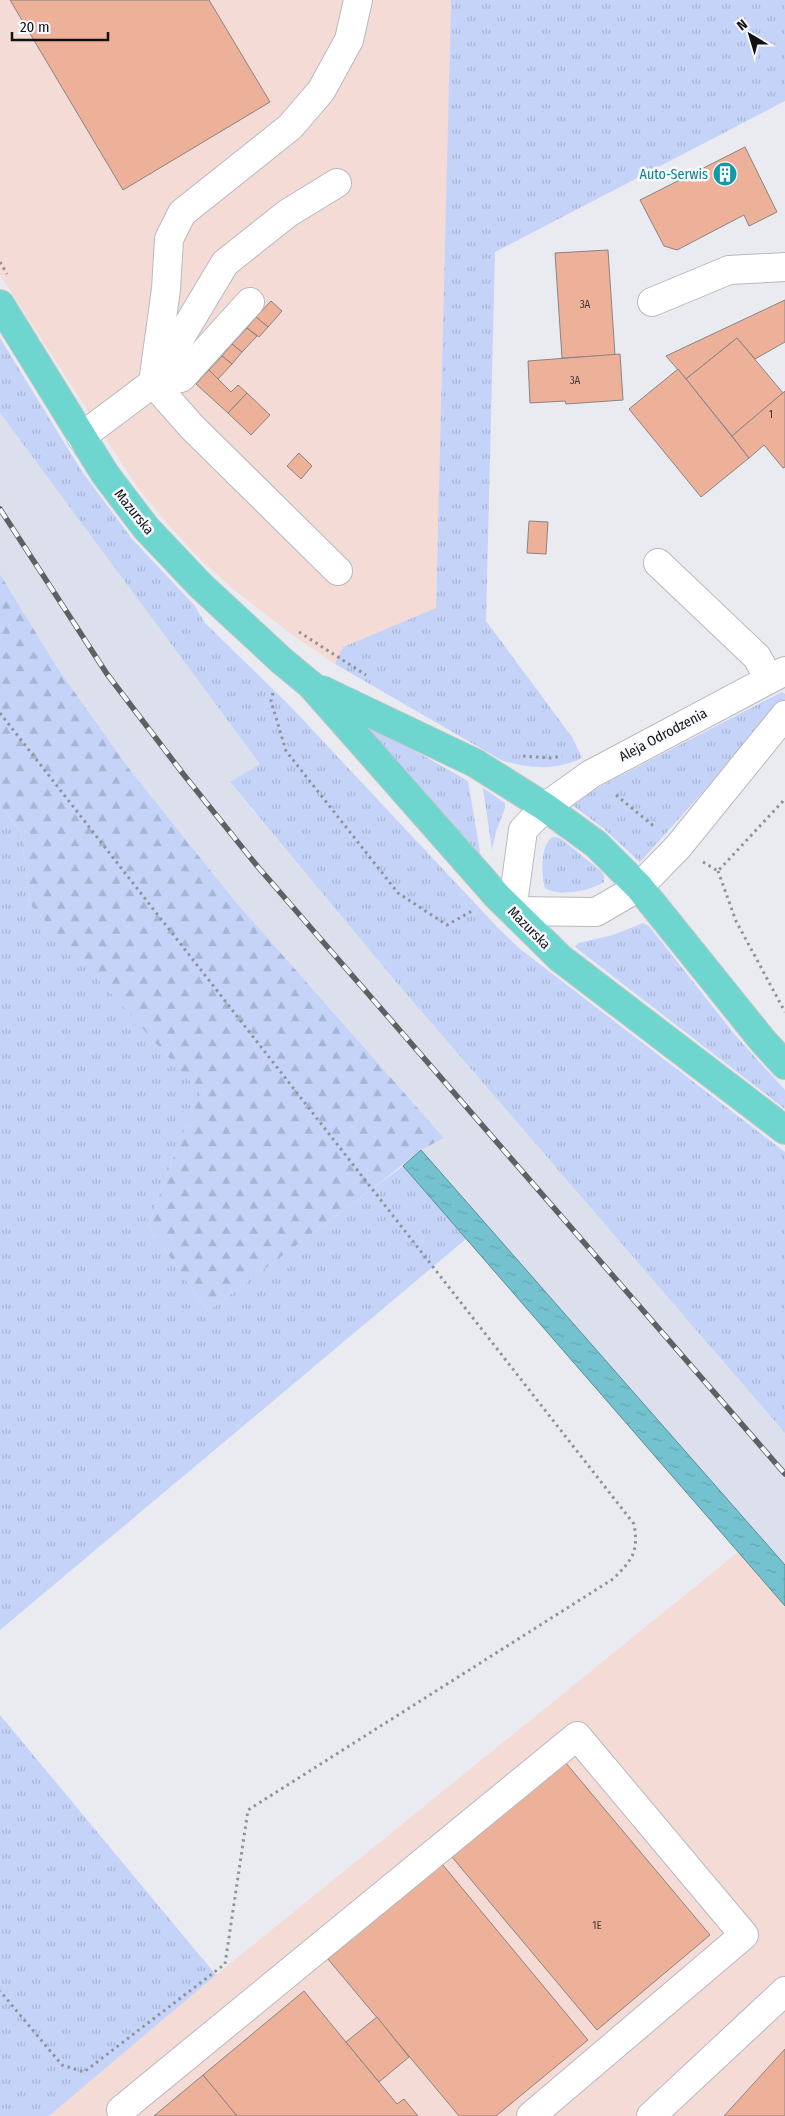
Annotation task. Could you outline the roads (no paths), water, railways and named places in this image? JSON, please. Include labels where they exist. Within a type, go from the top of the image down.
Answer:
[{"type":"main road","name":"Mazurska","points":[[0,304],[105,474],[146,528],[201,586],[282,661],[312,685],[504,903],[560,958],[785,1130]]},
{"type":"main road","name":"Mazurska","points":[[312,685],[475,763],[545,806],[596,844],[639,887],[763,1041],[785,1065]]},
{"type":"street","points":[[338,571],[192,427],[153,383],[166,289],[169,239],[182,214],[290,127],[321,91],[349,40],[358,0]]},
{"type":"street","points":[[81,437],[153,383],[225,263],[288,213],[337,183]]},
{"type":"street","points":[[652,302],[729,270],[785,267]]},
{"type":"street","points":[[153,383],[181,378],[250,302]]},
{"type":"street","points":[[658,562],[777,675]]},
{"type":"street","name":"Aleja Odrodzenia","points":[[504,903],[523,830],[545,806],[591,774],[777,675]]},
{"type":"street","points":[[504,903],[596,912],[639,887],[678,847],[785,715]]},
{"type":"street","points":[[118,2107],[577,1736],[744,1935],[531,2116]]},
{"type":"street","points":[[651,2116],[785,1991]]},
{"type":"water","points":[[421,1150],[785,1565],[785,1606],[403,1166]]},
{"type":"railway","points":[[0,509],[107,674],[184,775],[258,867],[785,1474]]},
{"type":"place","name":"Auto-Serwis","points":[[725,174]]}]
